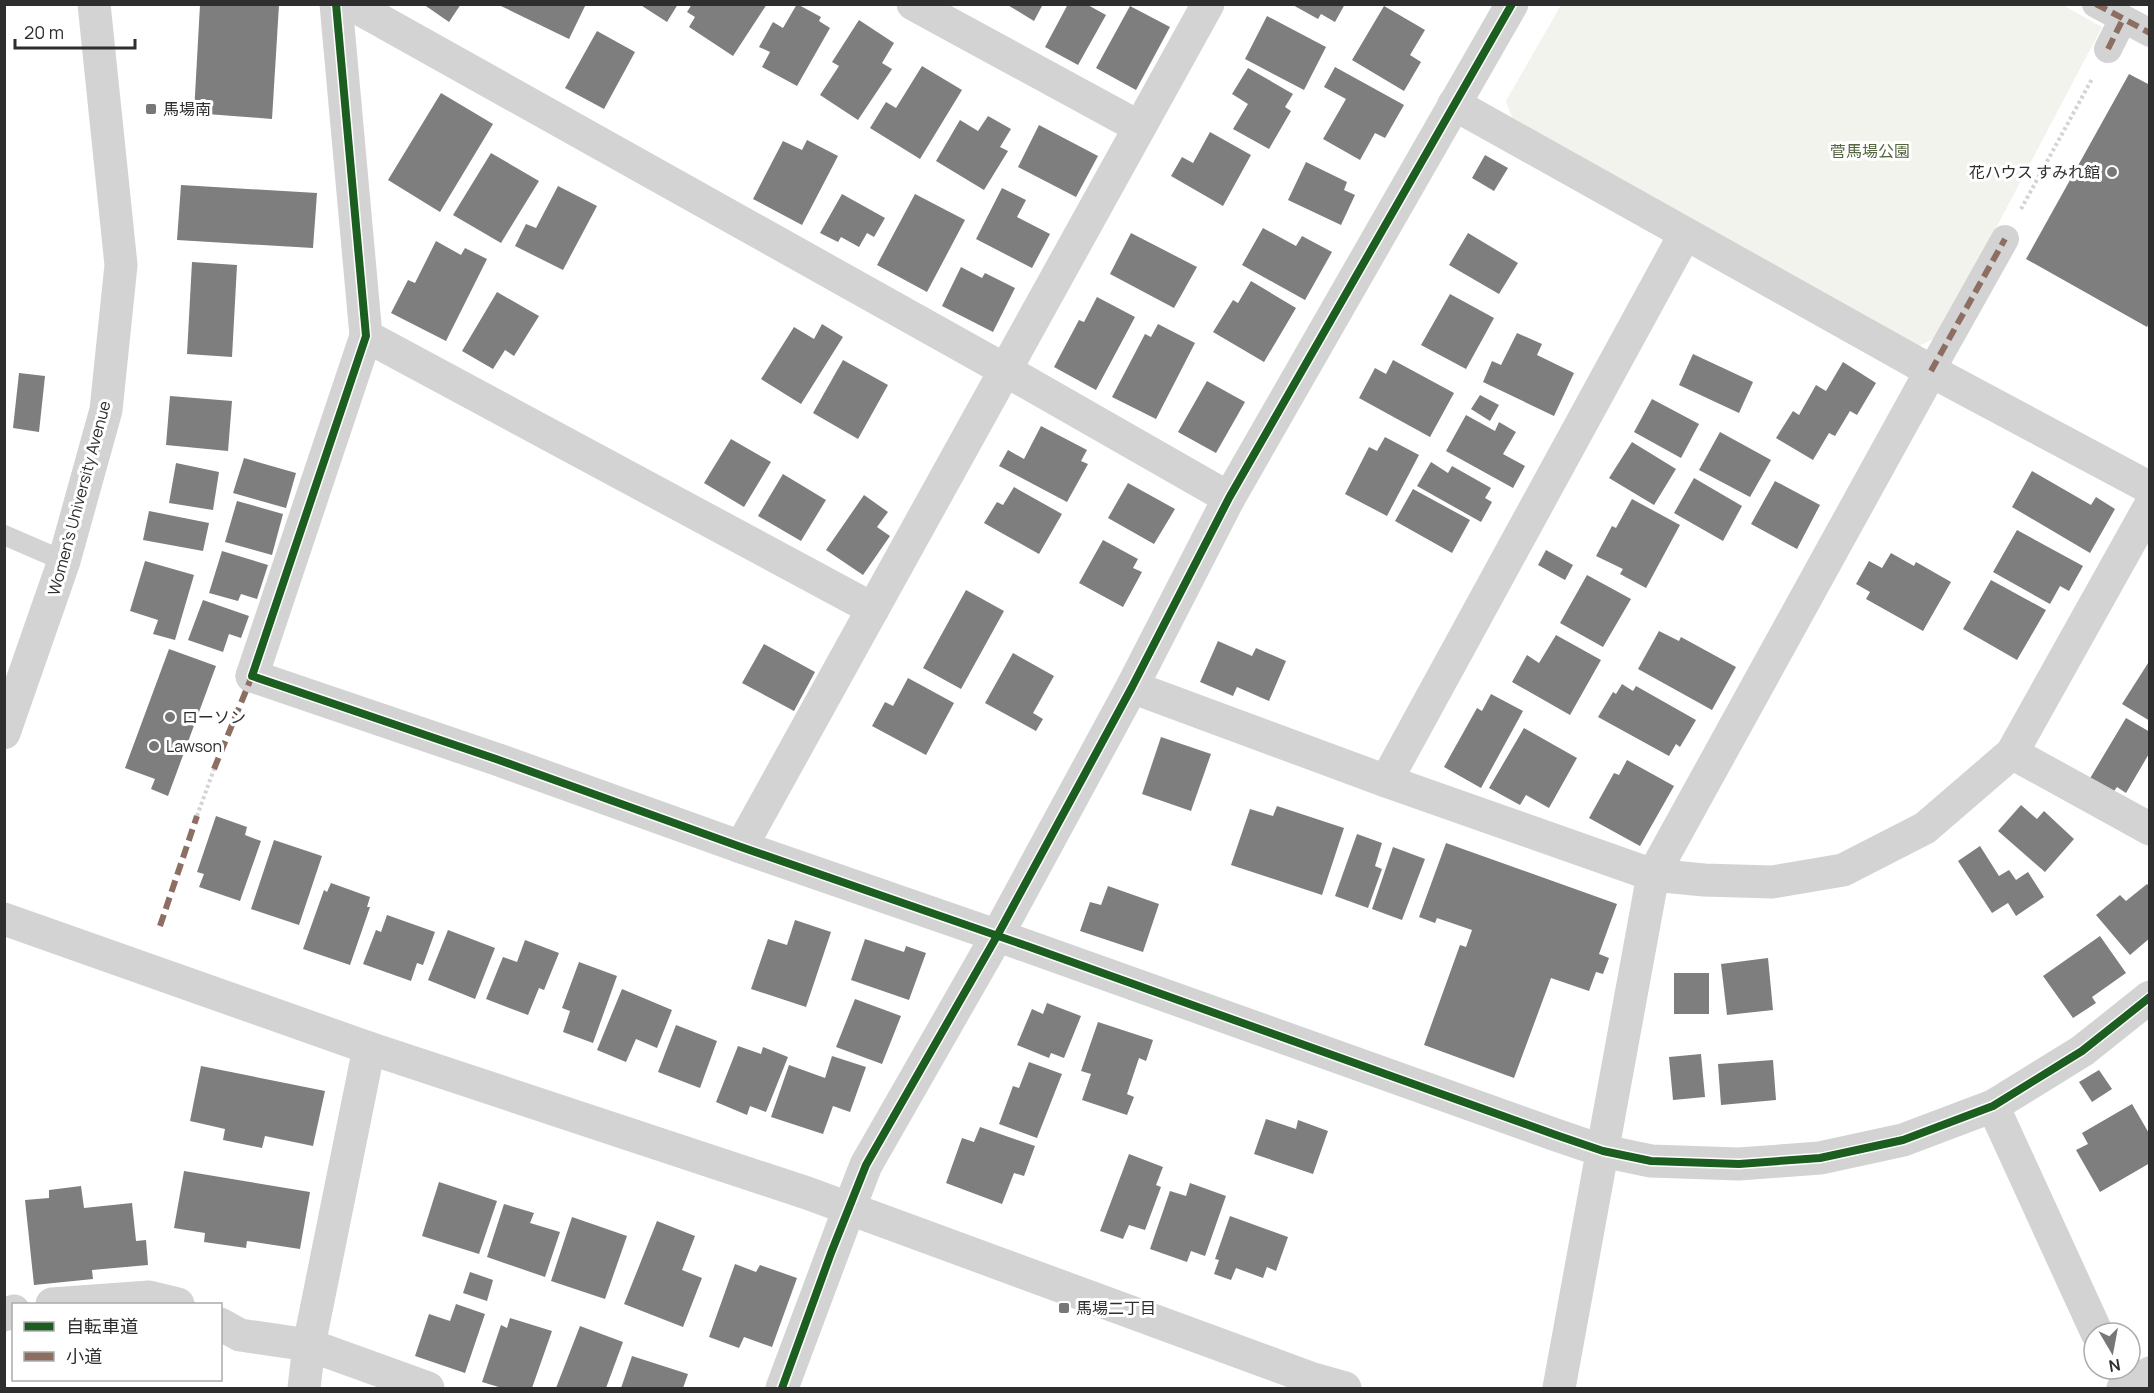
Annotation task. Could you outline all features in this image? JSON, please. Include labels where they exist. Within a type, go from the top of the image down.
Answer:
[{"type":"street","name":"Women's University Avenue","points":[[4,733],[64,561],[106,410],[121,265],[94,4]]},
{"type":"street","points":[[336,4],[366,336],[252,675],[496,759],[1603,1151],[1651,1161],[1739,1164],[1820,1158],[1903,1140],[1993,1106],[2082,1051],[2150,997]]},
{"type":"street","points":[[351,4],[1229,498]]},
{"type":"street","points":[[913,4],[1139,127]]},
{"type":"street","points":[[741,847],[1208,4]]},
{"type":"street","points":[[782,1389],[866,1165],[997,936],[1132,687],[1229,498],[1512,4]]},
{"type":"street","points":[[2096,4],[2150,33]]},
{"type":"street","points":[[2108,49],[2123,19]]},
{"type":"street","points":[[1454,104],[1931,371],[2150,488]]},
{"type":"street","points":[[1386,781],[1684,234]]},
{"type":"street","points":[[1559,1389],[1653,875],[2005,239]]},
{"type":"street","points":[[366,336],[873,609]]},
{"type":"street","points":[[1132,687],[1386,781],[1653,875],[1704,880],[1772,882],[1843,870],[1925,828],[2012,753],[2150,506]]},
{"type":"street","points":[[2012,753],[2150,829]]},
{"type":"street","points":[[4,919],[369,1048],[807,1193],[1311,1384],[1345,1389]]},
{"type":"street","points":[[304,1389],[309,1345],[369,1048]]},
{"type":"street","points":[[1993,1106],[2092,1321]]},
{"type":"street","points":[[76,1303],[149,1297],[171,1303]]},
{"type":"street","points":[[222,1325],[240,1335],[309,1345],[428,1389]]},
{"type":"street","points":[[2123,1389],[2150,1373]]},
{"type":"lane","points":[[4,535],[64,561]]},
{"type":"path","points":[[2005,239],[2108,49]]},
{"type":"path","points":[[197,816],[214,769]]},
{"type":"green space","name":"菅馬場公園","points":[[2061,4],[2102,27],[1939,336],[1919,346],[1512,118],[1506,101],[1561,5]]},
{"type":"building","points":[[423,4],[461,4],[449,22]]},
{"type":"building","points":[[502,4],[586,4],[569,39],[501,6]]},
{"type":"building","points":[[639,4],[678,4],[667,22]]},
{"type":"building","points":[[692,4],[767,4],[733,56],[689,27],[695,17],[687,12]]},
{"type":"building","points":[[797,4],[821,17],[819,21],[830,28],[797,86],[762,67],[770,52],[759,47],[773,22],[783,28]]},
{"type":"building","points":[[1006,4],[1043,4],[1034,21]]},
{"type":"building","points":[[1068,4],[1086,4],[1106,15],[1078,65],[1045,47]]},
{"type":"building","points":[[1291,4],[1345,4],[1335,22],[1321,14],[1318,19]]},
{"type":"building","points":[[200,5],[279,5],[272,119],[194,113]]},
{"type":"building","points":[[1130,6],[1170,27],[1136,90],[1096,68]]},
{"type":"building","points":[[1384,6],[1425,30],[1410,55],[1421,62],[1404,91],[1352,60]]},
{"type":"building","points":[[1267,16],[1326,47],[1304,90],[1245,59]]},
{"type":"building","points":[[859,20],[894,43],[882,63],[892,69],[858,120],[820,95],[839,66],[832,62]]},
{"type":"building","points":[[597,31],[635,52],[604,109],[565,88]]},
{"type":"building","points":[[922,66],[962,90],[920,159],[870,128],[886,102],[896,108]]},
{"type":"building","points":[[1335,67],[1404,105],[1385,138],[1375,133],[1360,160],[1323,139],[1346,99],[1324,87]]},
{"type":"building","points":[[1248,68],[1293,94],[1285,107],[1291,111],[1269,149],[1233,129],[1248,104],[1232,94]]},
{"type":"building","name":"花ハウス すみれ館","points":[[2129,74],[2150,85],[2150,321],[2147,327],[2026,259]]},
{"type":"building","points":[[441,93],[493,124],[440,212],[388,180]]},
{"type":"building","points":[[988,116],[1011,129],[1000,147],[1008,151],[984,190],[936,161],[960,120],[978,131]]},
{"type":"building","points":[[1039,125],[1098,156],[1076,197],[1018,167]]},
{"type":"building","points":[[1210,132],[1251,155],[1223,206],[1171,176],[1182,157],[1193,163]]},
{"type":"building","points":[[807,140],[838,156],[802,225],[753,199],[783,141],[802,150]]},
{"type":"building","points":[[491,153],[539,181],[501,243],[453,215]]},
{"type":"building","points":[[1485,155],[1508,168],[1494,191],[1472,178]]},
{"type":"building","points":[[1306,162],[1347,182],[1344,190],[1355,195],[1341,225],[1288,200]]},
{"type":"building","points":[[181,185],[317,193],[313,248],[177,240]]},
{"type":"building","points":[[558,186],[597,206],[563,270],[515,246],[526,224],[536,228]]},
{"type":"building","points":[[1002,188],[1026,200],[1017,217],[1050,234],[1032,268],[976,239]]},
{"type":"building","points":[[842,194],[885,218],[874,237],[867,233],[859,247],[841,237],[838,242],[820,233]]},
{"type":"building","points":[[915,194],[965,220],[927,292],[877,265]]},
{"type":"building","points":[[1263,228],[1296,246],[1302,236],[1332,252],[1305,300],[1242,265]]},
{"type":"building","points":[[1131,233],[1197,267],[1174,308],[1110,274]]},
{"type":"building","points":[[1468,233],[1518,263],[1499,294],[1449,265]]},
{"type":"building","points":[[436,241],[461,255],[465,248],[487,259],[446,341],[391,313],[408,280],[415,283]]},
{"type":"building","points":[[192,262],[237,265],[232,357],[187,354]]},
{"type":"building","points":[[961,267],[982,278],[985,273],[1015,288],[993,332],[942,306]]},
{"type":"building","points":[[1251,281],[1296,308],[1264,362],[1213,332],[1233,300],[1238,303]]},
{"type":"building","points":[[497,292],[539,316],[514,356],[505,350],[493,369],[462,351]]},
{"type":"building","points":[[1450,294],[1494,318],[1466,369],[1421,345]]},
{"type":"building","points":[[1097,297],[1135,317],[1096,390],[1054,367],[1079,320],[1084,322]]},
{"type":"building","points":[[822,324],[843,337],[801,404],[761,379],[794,327],[814,339]]},
{"type":"building","points":[[1158,324],[1195,343],[1156,419],[1112,397],[1145,334],[1151,337]]},
{"type":"building","points":[[1517,333],[1542,344],[1537,355],[1574,373],[1554,416],[1483,382],[1492,361],[1501,365]]},
{"type":"building","points":[[1693,354],[1753,382],[1739,413],[1679,385]]},
{"type":"building","points":[[843,360],[888,385],[858,439],[813,413]]},
{"type":"building","points":[[1393,360],[1454,393],[1430,437],[1359,398],[1375,368],[1386,374]]},
{"type":"building","points":[[1843,362],[1876,383],[1857,415],[1850,411],[1835,436],[1829,433],[1813,460],[1776,438],[1793,411],[1799,415],[1816,385],[1826,391]]},
{"type":"building","points":[[19,373],[45,376],[39,432],[13,428]]},
{"type":"building","points":[[1207,381],[1245,402],[1216,453],[1178,432]]},
{"type":"building","points":[[1480,395],[1499,405],[1490,421],[1471,409]]},
{"type":"building","points":[[170,396],[232,401],[228,451],[166,445]]},
{"type":"building","points":[[1652,399],[1699,424],[1681,458],[1634,432]]},
{"type":"building","points":[[1466,415],[1495,431],[1499,422],[1516,432],[1503,454],[1525,466],[1513,488],[1446,451]]},
{"type":"building","points":[[1041,426],[1087,450],[1081,461],[1088,464],[1067,502],[999,466],[1008,450],[1024,459]]},
{"type":"building","points":[[1720,432],[1771,460],[1750,497],[1699,470]]},
{"type":"building","points":[[1385,437],[1419,455],[1387,516],[1345,494],[1369,447],[1377,451]]},
{"type":"building","points":[[731,439],[771,462],[744,507],[704,483]]},
{"type":"building","points":[[1632,442],[1676,469],[1654,505],[1609,478]]},
{"type":"building","points":[[244,458],[296,473],[286,508],[233,493]]},
{"type":"building","points":[[1431,462],[1448,473],[1452,466],[1491,488],[1485,498],[1492,502],[1481,522],[1417,486]]},
{"type":"building","points":[[176,463],[219,472],[213,510],[169,503]]},
{"type":"building","points":[[2032,471],[2091,505],[2096,497],[2115,509],[2090,553],[2012,507]]},
{"type":"building","points":[[783,474],[826,500],[801,541],[758,516]]},
{"type":"building","points":[[1694,478],[1742,506],[1723,541],[1674,513]]},
{"type":"building","points":[[1775,481],[1820,505],[1797,549],[1751,524]]},
{"type":"building","points":[[1128,483],[1175,509],[1154,544],[1108,518]]},
{"type":"building","points":[[1014,487],[1062,514],[1039,554],[984,523],[997,502],[1003,505]]},
{"type":"building","points":[[1413,489],[1470,520],[1452,553],[1395,521]]},
{"type":"building","points":[[864,495],[888,512],[877,527],[890,536],[863,575],[826,550]]},
{"type":"building","points":[[1632,499],[1680,525],[1646,588],[1620,574],[1623,569],[1596,556],[1612,526],[1616,528]]},
{"type":"building","points":[[237,501],[283,514],[272,555],[225,542]]},
{"type":"building","points":[[149,511],[209,523],[203,551],[143,540]]},
{"type":"building","points":[[2017,530],[2083,566],[2069,591],[2060,586],[2050,604],[1993,572]]},
{"type":"building","points":[[1103,540],[1138,559],[1133,568],[1142,572],[1123,607],[1079,583]]},
{"type":"building","points":[[1546,550],[1573,565],[1565,580],[1538,565]]},
{"type":"building","points":[[222,551],[268,565],[257,599],[241,594],[238,601],[209,593]]},
{"type":"building","points":[[1891,553],[1914,566],[1916,562],[1951,582],[1923,631],[1866,599],[1870,592],[1856,584],[1869,561],[1882,568]]},
{"type":"building","points":[[145,561],[194,575],[175,640],[153,634],[158,620],[130,611]]},
{"type":"building","points":[[1587,575],[1631,599],[1603,647],[1560,623]]},
{"type":"building","points":[[1991,580],[2046,610],[2017,660],[1963,629]]},
{"type":"building","points":[[966,590],[1004,611],[961,689],[923,668]]},
{"type":"building","points":[[203,600],[249,616],[241,638],[229,634],[223,652],[188,640]]},
{"type":"building","points":[[1659,631],[1679,641],[1681,637],[1736,667],[1712,710],[1638,669]]},
{"type":"building","points":[[1556,635],[1601,660],[1570,715],[1512,682],[1527,655],[1539,663]]},
{"type":"building","points":[[1218,641],[1252,656],[1256,648],[1286,661],[1269,701],[1237,687],[1233,696],[1200,682]]},
{"type":"building","points":[[764,644],[815,672],[794,711],[742,683]]},
{"type":"building","name":"ローソン","points":[[169,649],[216,666],[168,796],[151,789],[155,779],[125,768]]},
{"type":"building","points":[[1013,653],[1054,676],[1033,713],[1043,719],[1036,731],[985,703]]},
{"type":"building","points":[[2150,660],[2150,721],[2122,704]]},
{"type":"building","points":[[908,678],[954,703],[926,755],[872,726],[885,702],[893,706]]},
{"type":"building","points":[[1622,684],[1633,691],[1636,686],[1696,720],[1680,747],[1676,744],[1669,756],[1598,717],[1613,692],[1616,694]]},
{"type":"building","points":[[1491,694],[1523,711],[1481,788],[1444,767],[1477,708],[1482,711]]},
{"type":"building","points":[[2126,718],[2150,732],[2150,752],[2126,793],[2117,787],[2112,794],[2089,780]]},
{"type":"building","points":[[1524,728],[1577,758],[1549,808],[1526,795],[1520,805],[1489,788]]},
{"type":"building","points":[[1161,737],[1211,754],[1191,811],[1142,794]]},
{"type":"building","points":[[1627,760],[1674,786],[1640,846],[1589,818],[1614,773],[1619,775]]},
{"type":"building","points":[[2021,805],[2037,819],[2044,811],[2074,839],[2045,872],[1998,831]]},
{"type":"building","points":[[1277,806],[1344,828],[1322,895],[1231,865],[1250,809],[1273,816]]},
{"type":"building","points":[[216,816],[247,827],[245,835],[261,841],[240,901],[199,887],[204,874],[197,872]]},
{"type":"building","points":[[1357,834],[1382,843],[1375,866],[1382,869],[1368,908],[1335,896]]},
{"type":"building","points":[[274,840],[322,856],[299,925],[251,909]]},
{"type":"building","points":[[1446,843],[1617,904],[1599,954],[1609,958],[1603,974],[1596,972],[1589,991],[1551,978],[1514,1078],[1424,1045],[1460,945],[1466,947],[1472,930],[1437,918],[1435,923],[1419,917]]},
{"type":"building","points":[[1980,846],[1999,876],[2009,870],[2016,880],[2028,872],[2044,897],[2016,916],[2008,903],[1992,913],[1958,861]]},
{"type":"building","points":[[1393,847],[1425,859],[1402,920],[1372,909]]},
{"type":"building","points":[[331,883],[370,897],[367,907],[370,907],[350,965],[303,949],[324,890],[327,892]]},
{"type":"building","points":[[2147,884],[2150,887],[2150,938],[2130,955],[2096,915],[2120,895],[2126,901]]},
{"type":"building","points":[[1108,886],[1159,904],[1143,952],[1080,931],[1090,902],[1101,905]]},
{"type":"building","points":[[387,915],[435,932],[423,965],[417,963],[411,981],[363,964],[376,930],[381,932]]},
{"type":"building","points":[[795,920],[831,932],[806,1007],[751,989],[768,939],[787,945]]},
{"type":"building","points":[[448,930],[495,948],[475,999],[428,980]]},
{"type":"building","points":[[2100,936],[2126,973],[2092,997],[2096,1003],[2073,1018],[2043,976]]},
{"type":"building","points":[[865,939],[904,952],[906,946],[926,953],[909,1000],[851,980]]},
{"type":"building","points":[[525,940],[559,953],[544,990],[539,988],[528,1015],[486,999],[503,957],[517,962]]},
{"type":"building","points":[[1768,958],[1773,1010],[1727,1015],[1721,964]]},
{"type":"building","points":[[579,962],[617,976],[593,1043],[563,1032],[570,1011],[562,1008]]},
{"type":"building","points":[[1674,973],[1709,973],[1709,1014],[1674,1014]]},
{"type":"building","points":[[622,989],[672,1010],[657,1048],[636,1039],[626,1062],[597,1050]]},
{"type":"building","points":[[855,999],[901,1016],[882,1064],[836,1047]]},
{"type":"building","points":[[1047,1003],[1081,1016],[1064,1058],[1051,1053],[1049,1058],[1017,1045],[1032,1009],[1043,1014]]},
{"type":"building","points":[[1098,1022],[1153,1040],[1146,1061],[1139,1058],[1127,1094],[1134,1097],[1127,1115],[1082,1100],[1091,1074],[1081,1071]]},
{"type":"building","points":[[676,1025],[717,1041],[700,1088],[658,1072]]},
{"type":"building","points":[[738,1046],[761,1054],[763,1047],[788,1057],[766,1112],[750,1106],[747,1115],[716,1102]]},
{"type":"building","points":[[1701,1054],[1705,1097],[1673,1100],[1669,1057]]},
{"type":"building","points":[[832,1056],[866,1067],[850,1112],[833,1106],[823,1134],[771,1117],[789,1065],[825,1078]]},
{"type":"building","points":[[1773,1060],[1776,1100],[1721,1105],[1718,1064]]},
{"type":"building","points":[[1029,1062],[1062,1074],[1037,1138],[999,1124],[1013,1086],[1019,1088]]},
{"type":"building","points":[[201,1066],[325,1091],[313,1146],[265,1136],[262,1148],[223,1140],[225,1129],[190,1121]]},
{"type":"building","points":[[2099,1070],[2112,1089],[2092,1102],[2079,1082]]},
{"type":"building","points":[[2132,1104],[2150,1135],[2150,1163],[2100,1192],[2076,1150],[2088,1144],[2082,1133]]},
{"type":"building","points":[[1266,1119],[1296,1129],[1298,1120],[1328,1131],[1313,1174],[1254,1154]]},
{"type":"building","points":[[980,1127],[1035,1146],[1024,1176],[1014,1173],[1002,1204],[946,1183],[962,1138],[974,1142]]},
{"type":"building","points":[[1129,1154],[1163,1167],[1156,1185],[1161,1187],[1145,1230],[1129,1225],[1123,1239],[1100,1231]]},
{"type":"building","points":[[184,1171],[310,1192],[300,1249],[247,1241],[246,1248],[204,1242],[205,1233],[174,1228]]},
{"type":"building","points":[[439,1182],[497,1201],[479,1254],[422,1236]]},
{"type":"building","points":[[1190,1183],[1226,1196],[1205,1256],[1191,1251],[1187,1262],[1150,1249],[1170,1191],[1186,1196]]},
{"type":"building","points":[[81,1186],[84,1208],[132,1203],[136,1241],[146,1240],[148,1265],[92,1270],[93,1279],[34,1285],[25,1200],[49,1198],[49,1190]]},
{"type":"building","points":[[504,1204],[534,1213],[530,1223],[560,1232],[545,1277],[487,1257]]},
{"type":"building","points":[[1230,1216],[1288,1237],[1276,1271],[1267,1267],[1263,1278],[1236,1268],[1231,1280],[1214,1274],[1219,1260],[1215,1259]]},
{"type":"building","points":[[572,1217],[627,1236],[605,1299],[551,1281]]},
{"type":"building","points":[[657,1221],[695,1236],[682,1270],[702,1278],[683,1327],[624,1304]]},
{"type":"building","points":[[735,1264],[756,1272],[760,1265],[797,1278],[772,1347],[744,1337],[739,1348],[709,1337]]},
{"type":"building","points":[[470,1272],[493,1280],[487,1301],[463,1293]]},
{"type":"building","points":[[456,1304],[485,1314],[465,1373],[415,1356],[429,1314],[450,1321]]},
{"type":"building","points":[[510,1318],[552,1331],[532,1388],[502,1388],[482,1382],[501,1325],[507,1328]]},
{"type":"building","points":[[580,1326],[623,1342],[606,1388],[556,1388]]},
{"type":"building","points":[[632,1356],[688,1374],[683,1388],[621,1388]]},
{"type":"marked path","points":[[2096,4],[2150,33]]},
{"type":"marked path","points":[[2108,49],[2123,19]]},
{"type":"marked path","points":[[1931,371],[2005,239]]},
{"type":"marked path","points":[[214,769],[252,676]]},
{"type":"marked path","points":[[160,926],[197,816]]},
{"type":"cycle path","points":[[336,4],[366,336],[252,676],[496,759],[1556,1135],[1603,1151],[1651,1161],[1739,1164],[1820,1158],[1903,1140],[1993,1106],[2082,1051],[2150,997]]},
{"type":"cycle path","points":[[782,1388],[866,1165],[997,936],[1132,687],[1229,498],[1512,4]]},
{"type":"place","name":"馬場南","points":[[151,109]]},
{"type":"place","name":"花ハウス すみれ館","points":[[2112,172]]},
{"type":"place","name":"ローソン","points":[[170,717]]},
{"type":"place","name":"Lawson","points":[[154,746]]},
{"type":"place","name":"馬場二丁目","points":[[1064,1308]]}]
